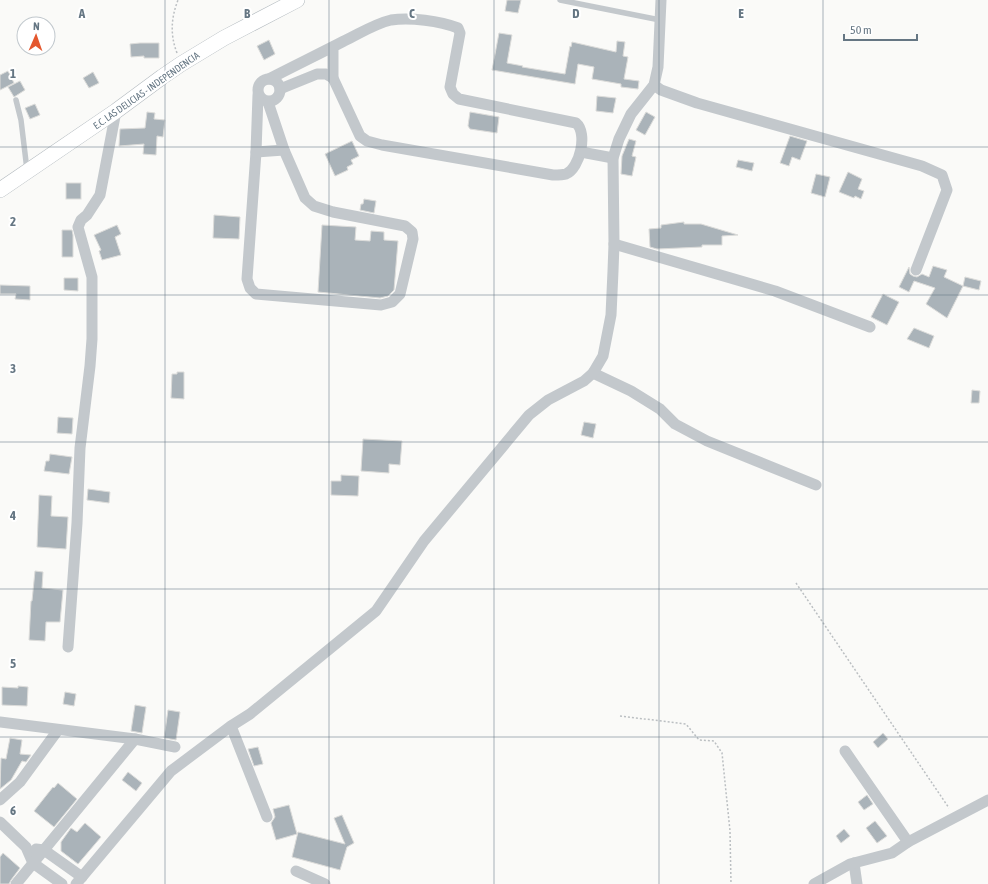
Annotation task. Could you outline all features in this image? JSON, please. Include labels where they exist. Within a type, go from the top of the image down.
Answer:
[{"type":"street","name":"E.C. LAS DELICIAS - INDEPENDENCIA","points":[[0,190],[116,111],[162,76],[224,38],[297,0]]},
{"type":"street","points":[[26,847],[44,850],[79,880],[171,771],[231,726],[250,714],[376,611],[424,541],[529,415],[548,400],[584,381],[593,373],[603,356],[611,315],[614,244],[613,158],[619,139],[631,114],[654,84],[658,67],[661,0]]},
{"type":"street","points":[[268,102],[284,150],[305,198],[314,206],[333,212],[406,226],[412,232],[413,239],[400,294],[392,302],[381,305],[256,294],[250,288],[246,278],[256,152],[257,92],[259,84],[265,79],[269,79],[333,46],[375,25],[392,20],[412,19],[448,24],[458,28],[460,33],[450,87],[453,94],[459,99],[576,123],[581,127],[582,132],[581,152],[574,167],[566,174],[553,175],[397,148],[366,141],[360,136],[332,78],[333,46]]},
{"type":"street","points":[[280,89],[317,74],[326,74],[332,78]]},
{"type":"street","points":[[258,95],[264,101],[268,102],[278,97],[280,89],[277,82],[269,79]]},
{"type":"street","points":[[654,84],[661,90],[697,103],[922,166],[942,175],[947,190],[916,270]]},
{"type":"street","points":[[68,647],[80,448],[92,339],[92,277],[78,227],[81,220],[87,215],[100,195],[116,111]]},
{"type":"street","points":[[256,152],[284,150]]},
{"type":"street","points":[[581,152],[613,158]]},
{"type":"street","points":[[614,244],[774,290],[870,327]]},
{"type":"street","points":[[593,373],[631,391],[660,409],[675,424],[707,441],[816,485]]},
{"type":"street","points":[[0,722],[135,740],[175,747]]},
{"type":"street","points":[[231,726],[267,817]]},
{"type":"street","points":[[0,800],[20,782],[58,730]]},
{"type":"street","points":[[16,884],[135,740]]},
{"type":"street","points":[[845,751],[908,842]]},
{"type":"street","points":[[814,884],[854,863],[892,853],[908,842],[988,800]]},
{"type":"street","points":[[0,822],[26,847],[33,863],[62,884]]},
{"type":"street","points":[[854,863],[857,884]]},
{"type":"street","points":[[296,871],[325,884]]},
{"type":"lane","points":[[560,0],[660,20]]},
{"type":"lane","points":[[16,100],[27,171]]},
{"type":"path","points":[[178,0],[172,20],[171,33],[176,51],[182,64]]},
{"type":"path","points":[[796,583],[956,818]]},
{"type":"path","points":[[620,716],[686,724],[699,740],[714,741],[722,753],[730,831],[731,884]]},
{"type":"building","points":[[507,0],[521,0],[518,13],[505,11]]},
{"type":"building","points":[[499,33],[512,35],[507,63],[565,74],[572,42],[616,52],[617,41],[625,42],[623,56],[628,57],[624,79],[639,81],[638,89],[621,87],[621,84],[592,79],[594,67],[578,64],[575,84],[492,70]]},
{"type":"building","points":[[269,40],[275,54],[264,60],[257,46]]},
{"type":"building","points":[[159,43],[159,58],[144,58],[144,56],[131,57],[130,44]]},
{"type":"building","points":[[8,71],[14,83],[0,90],[0,75]]},
{"type":"building","points":[[93,72],[99,83],[89,88],[83,78]]},
{"type":"building","points":[[20,81],[25,90],[14,97],[8,87]]},
{"type":"building","points":[[597,96],[616,98],[613,113],[596,111]]},
{"type":"building","points":[[35,104],[40,115],[30,119],[25,108]]},
{"type":"building","points":[[147,112],[155,113],[154,119],[165,120],[163,137],[157,136],[156,155],[143,154],[144,144],[119,146],[120,129],[145,128]]},
{"type":"building","points":[[470,112],[499,117],[497,133],[470,129],[468,126]]},
{"type":"building","points":[[646,112],[655,117],[645,135],[636,130]]},
{"type":"building","points":[[790,136],[807,141],[800,160],[792,157],[789,166],[780,163]]},
{"type":"building","points":[[629,139],[636,141],[632,156],[636,157],[632,176],[621,174],[622,156]]},
{"type":"building","points":[[352,141],[359,156],[351,160],[353,164],[347,167],[348,170],[335,176],[325,154]]},
{"type":"building","points":[[738,160],[754,163],[752,171],[736,167]]},
{"type":"building","points":[[848,172],[862,179],[858,189],[864,191],[861,199],[839,192]]},
{"type":"building","points":[[816,174],[830,177],[825,197],[811,193]]},
{"type":"building","points":[[66,183],[81,183],[81,199],[66,199]]},
{"type":"building","points":[[364,199],[376,201],[374,213],[360,210]]},
{"type":"building","points":[[214,215],[240,217],[239,239],[213,238]]},
{"type":"building","points":[[684,222],[684,224],[701,224],[738,235],[722,236],[722,245],[702,245],[702,247],[657,249],[650,247],[649,229],[661,228],[661,225]]},
{"type":"building","points":[[117,225],[121,234],[115,237],[121,255],[102,260],[99,251],[101,250],[94,235]]},
{"type":"building","points":[[322,225],[356,227],[355,240],[370,241],[371,231],[384,232],[384,240],[398,241],[394,290],[388,296],[380,298],[318,292]]},
{"type":"building","points":[[62,230],[72,230],[73,257],[62,257]]},
{"type":"building","points":[[933,266],[947,270],[944,277],[963,286],[947,318],[926,304],[935,288],[914,281],[909,292],[899,287],[909,267],[910,274],[913,276],[917,277],[922,274],[929,277]]},
{"type":"building","points":[[965,277],[981,281],[979,290],[963,286]]},
{"type":"building","points":[[64,278],[78,278],[78,291],[64,290]]},
{"type":"building","points":[[0,285],[30,286],[30,300],[15,299],[16,294],[0,294]]},
{"type":"building","points":[[883,294],[899,302],[887,325],[871,317]]},
{"type":"building","points":[[914,328],[934,336],[929,348],[907,339]]},
{"type":"building","points":[[177,372],[184,372],[184,399],[171,398],[172,374],[177,374]]},
{"type":"building","points":[[972,390],[980,391],[979,403],[971,403]]},
{"type":"building","points":[[58,417],[73,418],[72,434],[57,433]]},
{"type":"building","points":[[584,422],[596,424],[593,438],[581,435]]},
{"type":"building","points":[[363,439],[402,441],[400,465],[389,464],[389,473],[361,471]]},
{"type":"building","points":[[50,454],[72,457],[69,474],[44,471],[46,461],[49,461]]},
{"type":"building","points":[[341,475],[359,476],[358,496],[331,495],[331,481],[341,481]]},
{"type":"building","points":[[88,489],[110,492],[109,503],[87,500]]},
{"type":"building","points":[[39,495],[52,496],[51,516],[68,517],[66,549],[37,547]]},
{"type":"building","points":[[35,571],[43,572],[42,588],[63,590],[60,622],[46,622],[45,641],[29,640],[31,601]]},
{"type":"building","points":[[18,686],[28,687],[27,706],[2,705],[2,687],[18,688]]},
{"type":"building","points":[[65,692],[76,694],[74,706],[63,704]]},
{"type":"building","points":[[135,705],[146,707],[142,733],[131,731]]},
{"type":"building","points":[[168,710],[180,712],[176,740],[164,738]]},
{"type":"building","points":[[883,733],[888,739],[878,748],[873,742]]},
{"type":"building","points":[[10,738],[22,740],[20,754],[31,755],[26,762],[22,761],[11,780],[0,789],[1,758],[6,759]]},
{"type":"building","points":[[258,747],[263,764],[254,766],[248,749]]},
{"type":"building","points":[[128,772],[142,783],[136,791],[122,780]]},
{"type":"building","points":[[58,783],[77,799],[54,827],[34,811]]},
{"type":"building","points":[[867,795],[873,804],[864,810],[858,802]]},
{"type":"building","points":[[289,805],[297,834],[276,840],[271,823],[275,817],[273,809]]},
{"type":"building","points":[[342,815],[354,843],[347,847],[340,870],[292,857],[298,832],[345,844],[334,818]]},
{"type":"building","points":[[875,821],[887,836],[877,843],[866,828]]},
{"type":"building","points":[[85,823],[101,837],[78,864],[61,851],[61,842],[71,828],[77,832]]},
{"type":"building","points":[[844,829],[850,836],[841,843],[836,836]]},
{"type":"building","points":[[3,853],[20,868],[9,884],[0,884],[0,857]]}]
